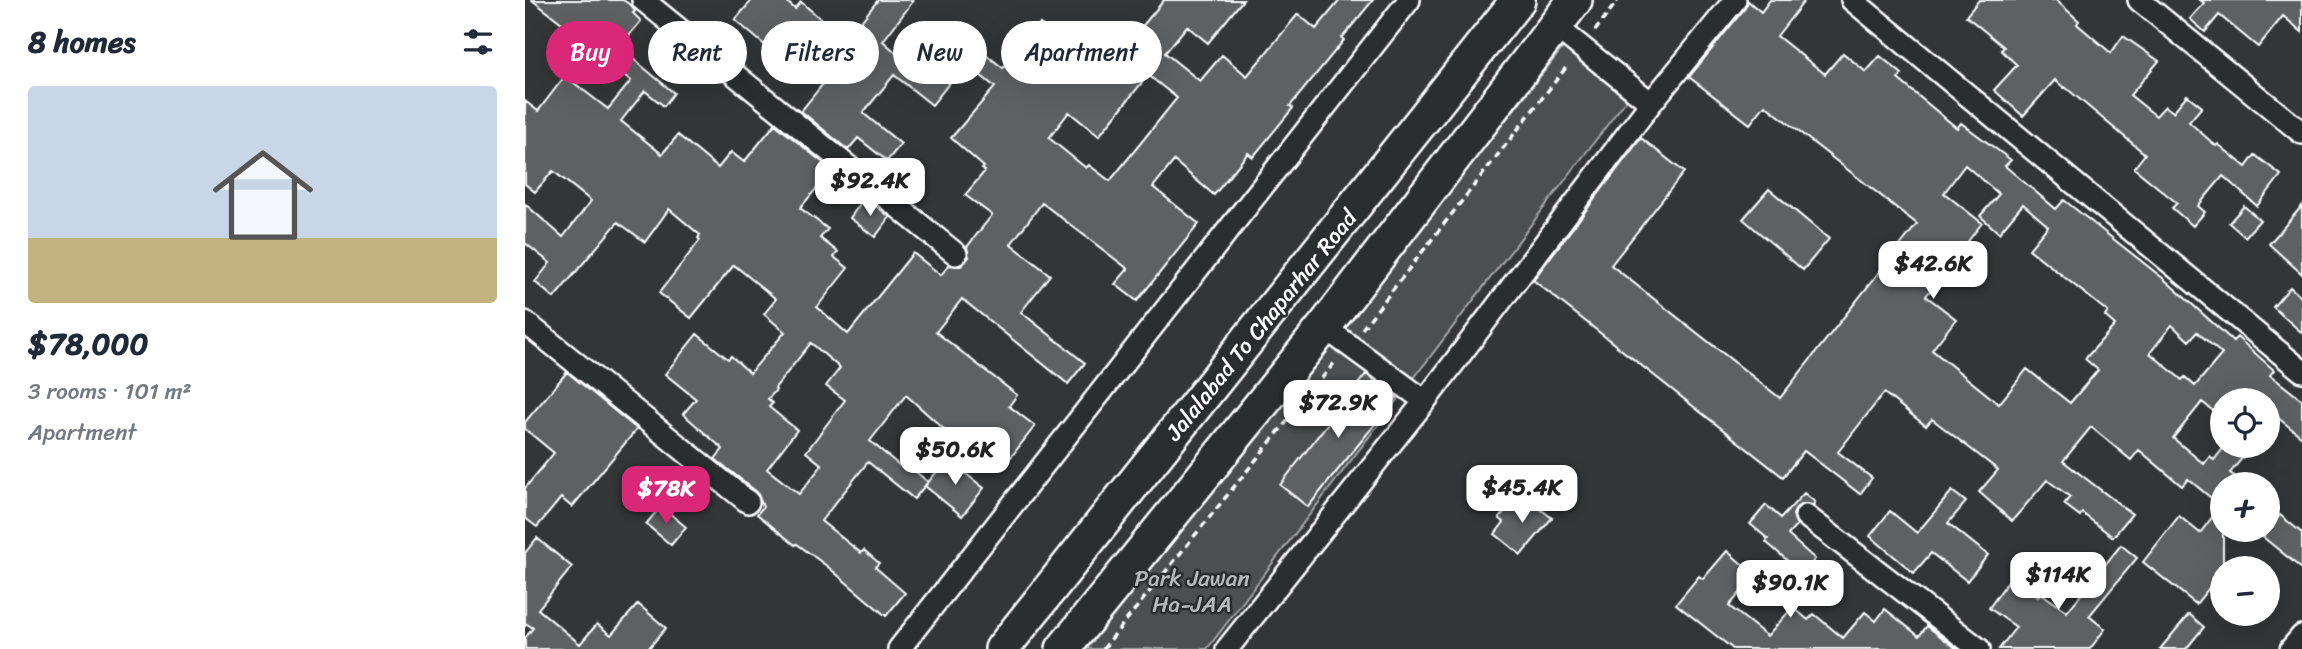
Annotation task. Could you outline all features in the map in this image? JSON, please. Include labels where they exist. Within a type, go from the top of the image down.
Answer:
[{"type":"main road","name":"Jalalabad To Chaparhar Road","points":[[1002,649],[1518,0]]},
{"type":"main road","name":"Jalalabad To Chaparhar Road","points":[[1063,649],[1324,327],[1565,13]]},
{"type":"street","points":[[643,0],[956,254]]},
{"type":"street","points":[[899,649],[1409,0]]},
{"type":"street","points":[[1227,649],[1425,401],[1651,103],[1735,0]]},
{"type":"street","points":[[1852,0],[2302,371]]},
{"type":"street","points":[[2139,0],[2302,133]]},
{"type":"street","points":[[1565,13],[1651,103]]},
{"type":"street","points":[[525,322],[748,502]]},
{"type":"street","points":[[1324,327],[1425,401]]},
{"type":"street","points":[[1806,516],[1979,649]]},
{"type":"street","points":[[2291,649],[2302,636]]},
{"type":"green space","name":"Park Jawan Ha-JAA","points":[[1566,44],[1627,99],[1207,649],[1086,649]]},
{"type":"building","points":[[532,0],[623,0],[632,6],[635,11],[633,13],[641,21],[634,29],[634,21],[559,21]]},
{"type":"building","points":[[752,0],[785,0],[795,9],[801,2],[823,21],[761,21],[761,42],[747,30],[747,21],[735,20]]},
{"type":"building","points":[[878,0],[914,0],[898,21],[893,21],[893,28],[883,41],[893,50],[893,76],[863,113],[901,144],[887,161],[858,138],[848,150],[801,111],[823,84],[879,84],[879,21],[861,21]]},
{"type":"building","points":[[1164,0],[1243,0],[1208,43],[1187,26],[1165,53],[1200,81],[1222,55],[1247,76],[1298,14],[1316,29],[1340,0],[1373,0],[1290,106],[1293,108],[1253,157],[1248,153],[1214,195],[1174,161],[1153,187],[1199,224],[1137,301],[1115,284],[1128,269],[1042,203],[1011,244],[1050,275],[1021,312],[1085,363],[1068,384],[962,299],[936,332],[1017,395],[1009,406],[1035,426],[1011,457],[978,430],[964,447],[906,395],[870,441],[905,470],[909,466],[928,482],[914,499],[868,462],[821,521],[861,553],[864,550],[879,563],[875,567],[905,593],[886,616],[828,567],[795,545],[757,514],[763,507],[757,492],[715,459],[723,449],[683,414],[696,399],[665,374],[697,334],[728,359],[731,356],[750,373],[785,332],[764,314],[776,299],[734,265],[691,318],[659,293],[700,240],[700,235],[669,209],[645,242],[618,222],[554,298],[535,282],[550,263],[525,243],[525,204],[563,237],[591,201],[553,171],[535,192],[525,184],[525,101],[538,111],[559,84],[575,84],[608,109],[629,84],[634,84],[634,60],[648,71],[648,84],[663,84],[674,93],[664,106],[645,91],[621,121],[662,154],[678,135],[718,168],[731,152],[744,162],[775,124],[832,170],[800,208],[828,229],[820,238],[838,252],[834,257],[848,268],[817,307],[848,334],[913,253],[941,275],[949,265],[961,266],[969,257],[967,247],[992,215],[965,195],[985,171],[982,169],[984,167],[951,138],[995,87],[987,81],[987,55],[1001,66],[1001,84],[1141,84],[1099,136],[1069,112],[1049,138],[1086,168],[1089,165],[1110,181],[1177,98],[1159,84],[1162,84],[1162,21],[1147,21]],"holes":[[[811,343],[840,368],[826,386],[845,400],[806,452],[822,465],[799,494],[767,469],[797,430],[769,407],[773,403],[768,399]]]},
{"type":"building","points":[[1770,0],[1805,0],[1777,36],[1825,74],[1843,53],[1866,72],[1880,56],[1902,74],[1898,79],[1957,128],[1961,123],[2011,160],[2005,166],[2056,209],[2064,200],[2164,279],[2233,341],[2237,337],[2274,370],[2270,375],[2302,400],[2302,437],[2280,420],[2280,388],[2210,388],[2210,408],[2202,402],[2173,438],[2204,464],[2210,456],[2214,460],[2242,458],[2231,472],[2210,472],[2210,497],[2188,479],[2182,486],[2139,450],[2131,460],[2091,427],[2063,461],[2132,514],[2113,537],[2082,513],[2080,516],[2064,504],[2070,497],[2047,480],[2012,521],[1979,492],[1998,470],[1932,419],[1926,426],[1884,393],[1838,452],[1872,478],[1860,494],[1804,451],[1783,477],[1533,280],[1641,138],[1684,172],[1611,265],[1780,398],[1917,224],[1765,105],[1750,124],[1689,77],[1748,1],[1761,12]],"holes":[[[1965,165],[1999,194],[1980,216],[1999,233],[2023,204],[2048,226],[2029,249],[2108,312],[2105,316],[2115,325],[2085,359],[2098,370],[2070,403],[2027,369],[1999,404],[1932,350],[1956,319],[1926,296],[1982,223],[1944,193]],[[2172,325],[2189,341],[2197,332],[2222,354],[2195,386],[2185,377],[2182,380],[2150,353]]]},
{"type":"building","points":[[1979,0],[2056,0],[2079,21],[2077,24],[2111,53],[2123,36],[2159,61],[2130,95],[2156,116],[2165,106],[2173,112],[2187,95],[2202,107],[2189,122],[2216,146],[2218,144],[2246,167],[2255,155],[2281,175],[2257,206],[2223,176],[2198,206],[2205,212],[2193,226],[2172,208],[2177,203],[2134,168],[2145,154],[2055,80],[2023,116],[1994,90],[2017,65],[2001,50],[2004,47],[1966,16]]},
{"type":"building","points":[[2200,0],[2302,0],[2302,32],[2283,16],[2258,47],[2219,15],[2205,32],[2190,19],[2204,3]]},
{"type":"building","points":[[905,84],[948,84],[932,105]]},
{"type":"building","points":[[1769,189],[1829,239],[1803,270],[1743,219]]},
{"type":"building","points":[[862,201],[872,208],[875,205],[890,217],[875,237],[850,218]]},
{"type":"building","points":[[2244,206],[2260,220],[2245,237],[2229,223]]},
{"type":"building","points":[[2302,206],[2302,274],[2269,244]]},
{"type":"building","points":[[2290,287],[2302,298],[2302,333],[2273,307]]},
{"type":"building","points":[[567,372],[637,429],[572,507],[561,498],[537,527],[525,518],[525,488],[554,453],[525,429],[525,422]]},
{"type":"building","points":[[1366,374],[1397,397],[1308,507],[1280,485]]},
{"type":"building","points":[[947,459],[984,488],[962,516],[925,486]]},
{"type":"building","points":[[1952,491],[1966,502],[1948,523],[1988,555],[1967,581],[1931,553],[1914,573],[1870,536],[1890,511],[1917,533]]},
{"type":"building","points":[[1804,493],[1815,502],[1813,505],[1802,504],[1796,508],[1793,515],[1797,525],[1788,535],[1815,559],[1803,574],[1766,542],[1768,539],[1750,524],[1766,505],[1781,518]]},
{"type":"building","points":[[1525,497],[1552,518],[1521,555],[1495,534],[1504,522],[1499,518],[1510,505],[1515,509]]},
{"type":"building","points":[[661,506],[686,527],[671,545],[646,524]]},
{"type":"building","points":[[2280,515],[2302,533],[2302,569],[2269,542],[2280,542]]},
{"type":"building","points":[[2179,516],[2200,533],[2210,520],[2210,542],[2223,542],[2223,556],[2210,556],[2210,587],[2196,604],[2143,562]]},
{"type":"building","points":[[537,538],[572,567],[538,609],[580,644],[597,624],[611,635],[638,604],[666,628],[648,649],[525,649],[525,638],[533,628],[527,624],[525,626],[525,553]]},
{"type":"building","points":[[2121,545],[2137,558],[2089,616],[2105,629],[2090,649],[1999,649],[2016,627],[1989,608],[2011,577],[2038,597],[2041,593],[2067,612]]},
{"type":"building","points":[[1727,551],[1755,575],[1729,606],[1767,636],[1793,607],[1808,620],[1814,614],[1843,638],[1865,612],[1876,621],[1885,609],[1919,636],[1927,626],[1957,649],[1733,649],[1676,604],[1699,576],[1703,579]]},
{"type":"building","points":[[2189,614],[2204,627],[2186,649],[2160,649]]}]
